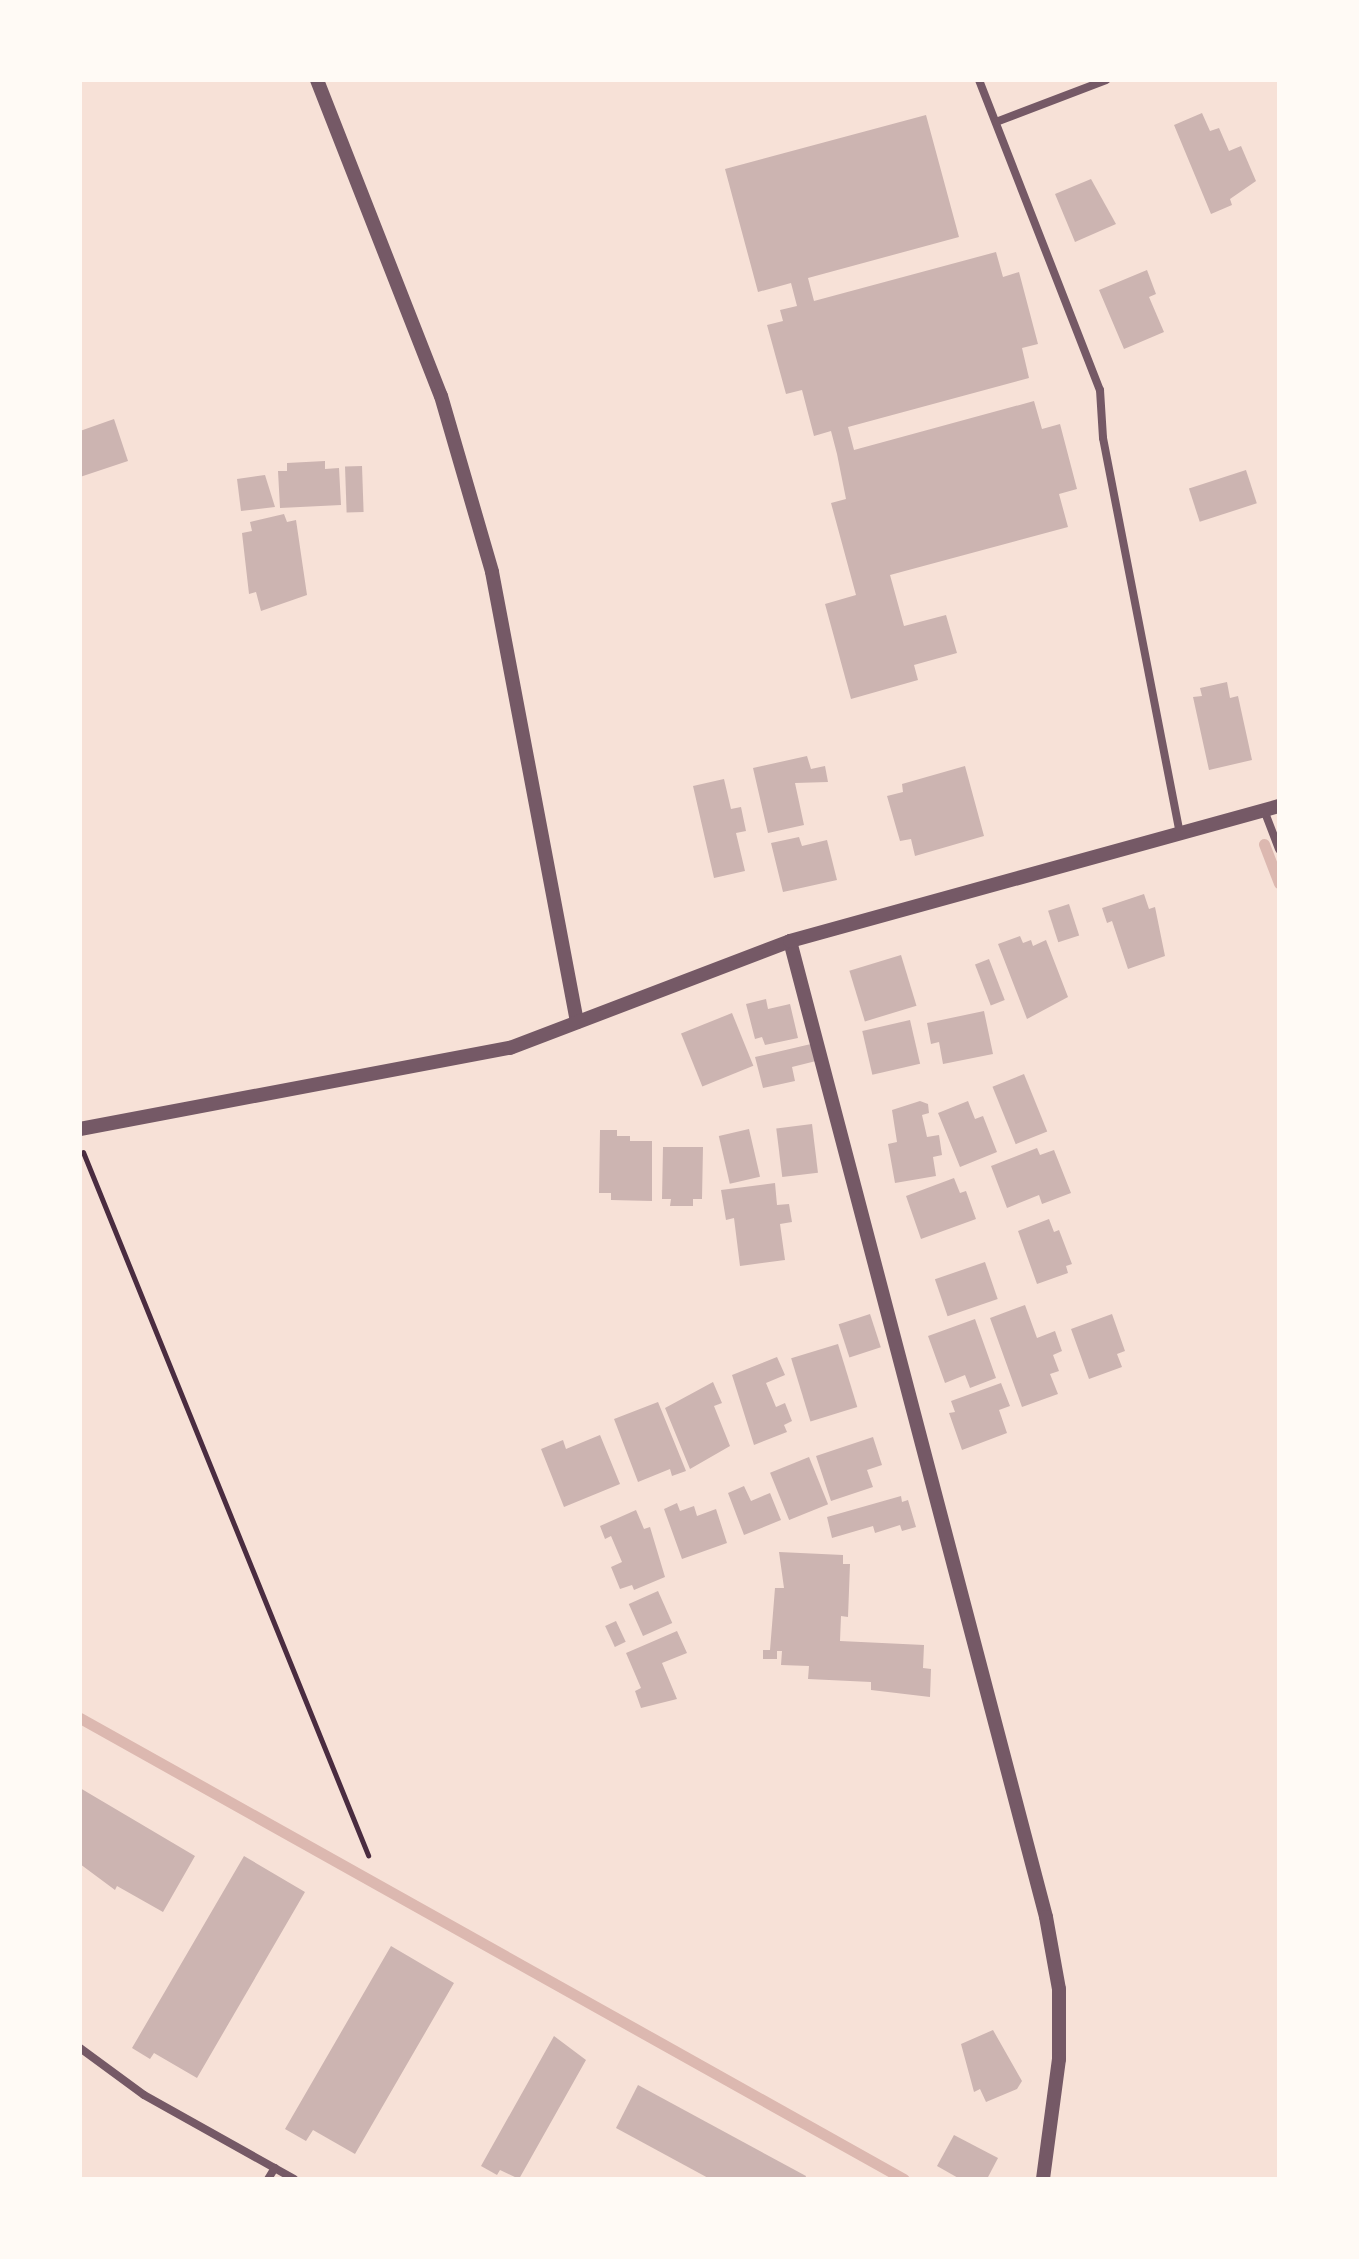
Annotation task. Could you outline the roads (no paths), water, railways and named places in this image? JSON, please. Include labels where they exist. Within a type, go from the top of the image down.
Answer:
[{"type":"street","points":[[317,80],[441,396],[492,572],[577,1022]]},
{"type":"street","points":[[979,80],[1100,390],[1103,438],[1180,834]]},
{"type":"street","points":[[996,122],[1106,80]]},
{"type":"street","points":[[80,1129],[510,1048],[790,941],[1279,806]]},
{"type":"street","points":[[1264,810],[1279,849]]},
{"type":"street","points":[[790,941],[1046,1917],[1059,1989],[1059,2059],[1043,2179]]},
{"type":"street","points":[[80,2048],[144,2095],[294,2179]]},
{"type":"street","points":[[268,2179],[275,2168]]},
{"type":"waterway","points":[[1264,844],[1279,883]]},
{"type":"waterway","points":[[80,1718],[904,2179]]}]
